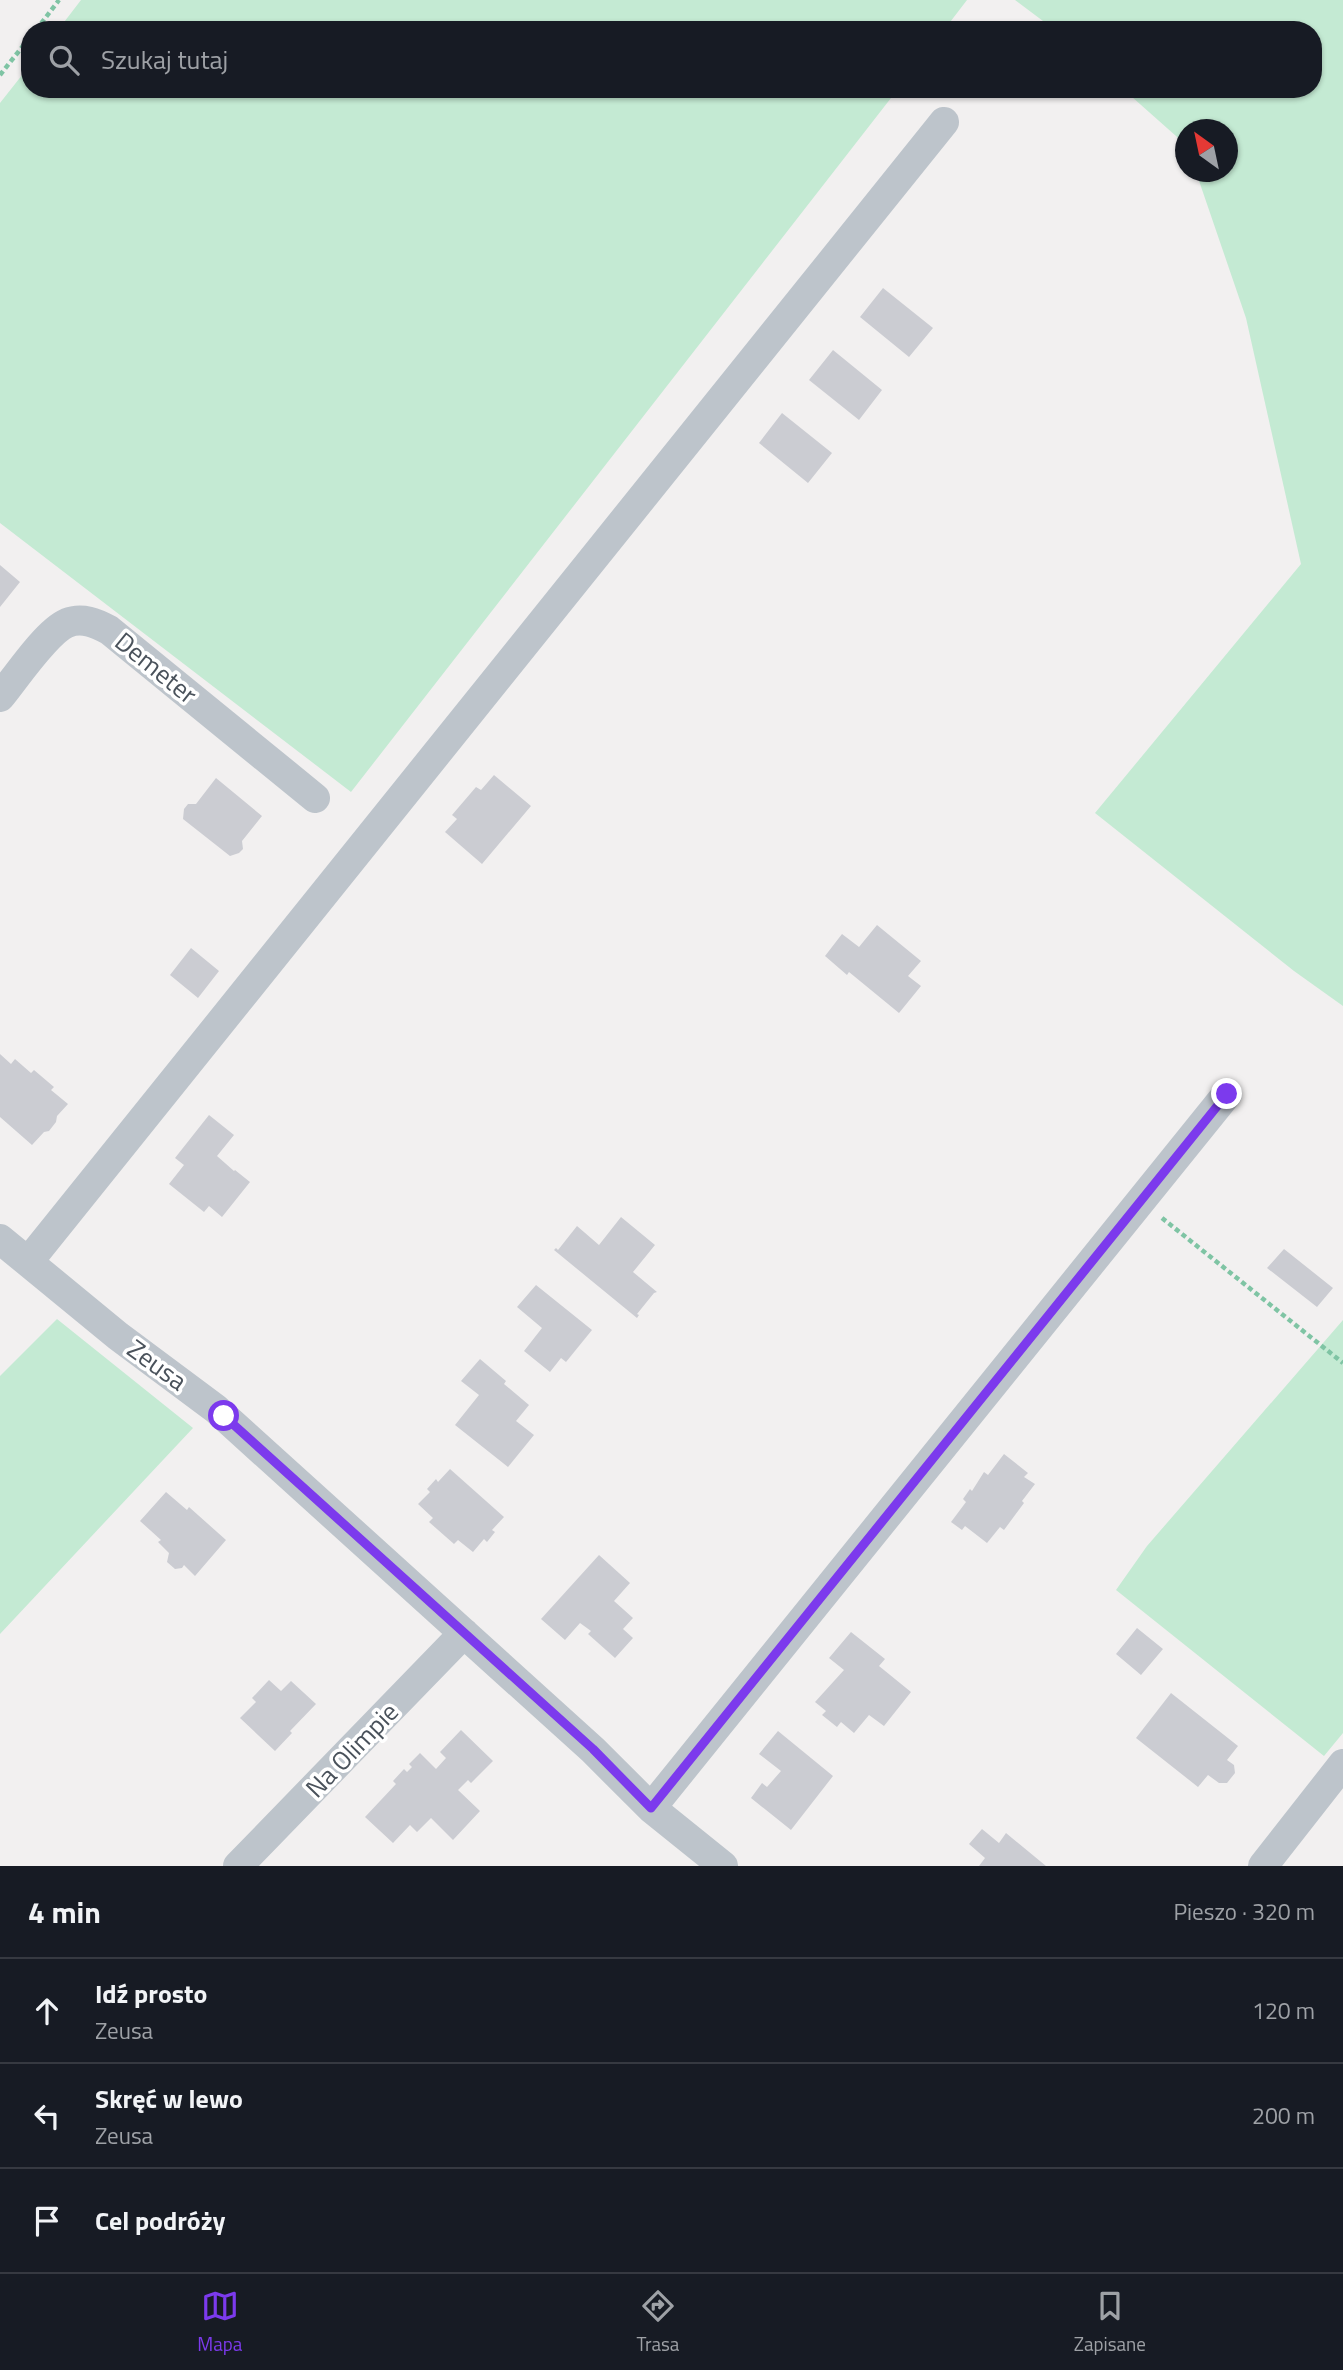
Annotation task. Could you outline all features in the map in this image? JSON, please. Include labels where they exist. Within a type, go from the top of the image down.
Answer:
[{"type":"street","points":[[29,1262],[944,122]]},
{"type":"street","name":"Demeter","points":[[0,697],[43,643],[58,629],[68,623],[96,623],[109,630],[315,798]]},
{"type":"street","points":[[651,1808],[1227,1094]]},
{"type":"street","name":"Zeusa","points":[[0,1239],[118,1336],[216,1409],[593,1749],[651,1808],[723,1866]]},
{"type":"street","name":"Na Olimpie","points":[[238,1866],[464,1633]]},
{"type":"street","points":[[1263,1866],[1343,1765]]},
{"type":"path","points":[[43,21],[59,0]]},
{"type":"path","points":[[0,75],[21,48]]},
{"type":"path","points":[[1140,1200],[1343,1363]]},
{"type":"green space","points":[[81,0],[967,0],[951,21],[65,21]]},
{"type":"green space","points":[[1015,0],[1343,0],[1343,1006],[1294,971],[1095,813],[1301,564],[1246,318],[1199,182],[1238,182],[1238,119],[1175,119],[1175,135],[1133,98],[1322,98],[1322,21],[1043,21]]},
{"type":"green space","points":[[21,76],[21,98],[891,98],[351,792],[0,523],[0,103]]},
{"type":"green space","points":[[57,1319],[193,1428],[0,1634],[0,1376]]},
{"type":"green space","points":[[1343,1320],[1343,1733],[1324,1756],[1116,1590],[1147,1546]]},
{"type":"building","points":[[883,288],[933,328],[909,357],[860,317]]},
{"type":"building","points":[[833,350],[882,390],[859,420],[809,380]]},
{"type":"building","points":[[782,413],[832,453],[808,483],[759,443]]},
{"type":"building","points":[[0,565],[20,582],[0,607]]},
{"type":"building","points":[[494,775],[531,806],[482,864],[445,832],[457,819],[452,815],[476,787],[481,790]]},
{"type":"building","points":[[216,778],[262,816],[242,841],[243,849],[230,856],[183,819],[184,809],[188,804],[196,804]]},
{"type":"building","points":[[877,925],[921,961],[908,976],[921,986],[899,1013],[825,956],[842,934],[859,947]]},
{"type":"building","points":[[191,948],[219,971],[198,998],[170,975]]},
{"type":"building","points":[[0,1054],[11,1064],[15,1059],[31,1073],[34,1070],[54,1087],[51,1090],[68,1104],[49,1131],[44,1132],[32,1145],[0,1117]]},
{"type":"building","points":[[209,1115],[234,1135],[217,1156],[250,1182],[222,1217],[209,1206],[204,1212],[169,1184],[184,1165],[175,1158]]},
{"type":"building","points":[[621,1217],[655,1245],[633,1272],[657,1292],[637,1314],[637,1318],[554,1250],[558,1250],[577,1226],[599,1245]]},
{"type":"building","points":[[1284,1249],[1333,1288],[1317,1307],[1267,1268]]},
{"type":"building","points":[[536,1285],[592,1330],[566,1362],[561,1358],[550,1372],[524,1351],[542,1328],[517,1307]]},
{"type":"building","points":[[480,1359],[529,1405],[516,1421],[534,1435],[508,1467],[455,1425],[479,1395],[461,1381]]},
{"type":"building","points":[[1004,1454],[1028,1473],[1024,1477],[1035,1484],[1004,1530],[1000,1527],[987,1543],[965,1526],[962,1530],[951,1522],[966,1502],[963,1499],[970,1489],[972,1491],[984,1472],[988,1475]]},
{"type":"building","points":[[450,1469],[504,1517],[492,1530],[495,1532],[487,1542],[484,1539],[473,1552],[458,1540],[454,1544],[429,1522],[433,1518],[418,1504],[430,1492],[427,1489],[436,1479],[438,1482]]},
{"type":"building","points":[[166,1492],[187,1510],[189,1507],[226,1540],[195,1576],[184,1565],[175,1569],[167,1562],[169,1553],[158,1542],[161,1540],[140,1521]]},
{"type":"building","points":[[599,1555],[630,1583],[614,1601],[633,1618],[623,1629],[633,1638],[615,1658],[588,1634],[591,1631],[580,1623],[565,1640],[541,1619]]},
{"type":"building","points":[[1137,1628],[1163,1649],[1141,1675],[1116,1654]]},
{"type":"building","points":[[851,1632],[885,1659],[879,1666],[911,1692],[884,1726],[869,1715],[854,1733],[841,1722],[837,1727],[822,1715],[826,1711],[815,1702],[844,1670],[829,1658]]},
{"type":"building","points":[[269,1680],[281,1691],[291,1681],[316,1704],[275,1751],[240,1718],[256,1702],[252,1698]]},
{"type":"building","points":[[1171,1693],[1238,1746],[1227,1760],[1234,1765],[1235,1773],[1227,1783],[1219,1783],[1208,1775],[1198,1787],[1136,1738]]},
{"type":"building","points":[[461,1730],[493,1761],[471,1783],[468,1780],[458,1790],[480,1811],[453,1840],[431,1818],[417,1832],[410,1825],[393,1843],[365,1817],[396,1784],[393,1781],[404,1769],[407,1772],[412,1767],[409,1764],[420,1753],[436,1769],[446,1758],[440,1752]]},
{"type":"building","points":[[778,1731],[833,1776],[791,1830],[751,1798],[762,1783],[767,1787],[781,1771],[759,1754]]},
{"type":"building","points":[[982,1829],[999,1843],[1006,1833],[1046,1866],[979,1866],[985,1858],[969,1844]]},
{"type":"route","points":[[224,1416],[593,1749],[651,1808],[1227,1094]]}]
